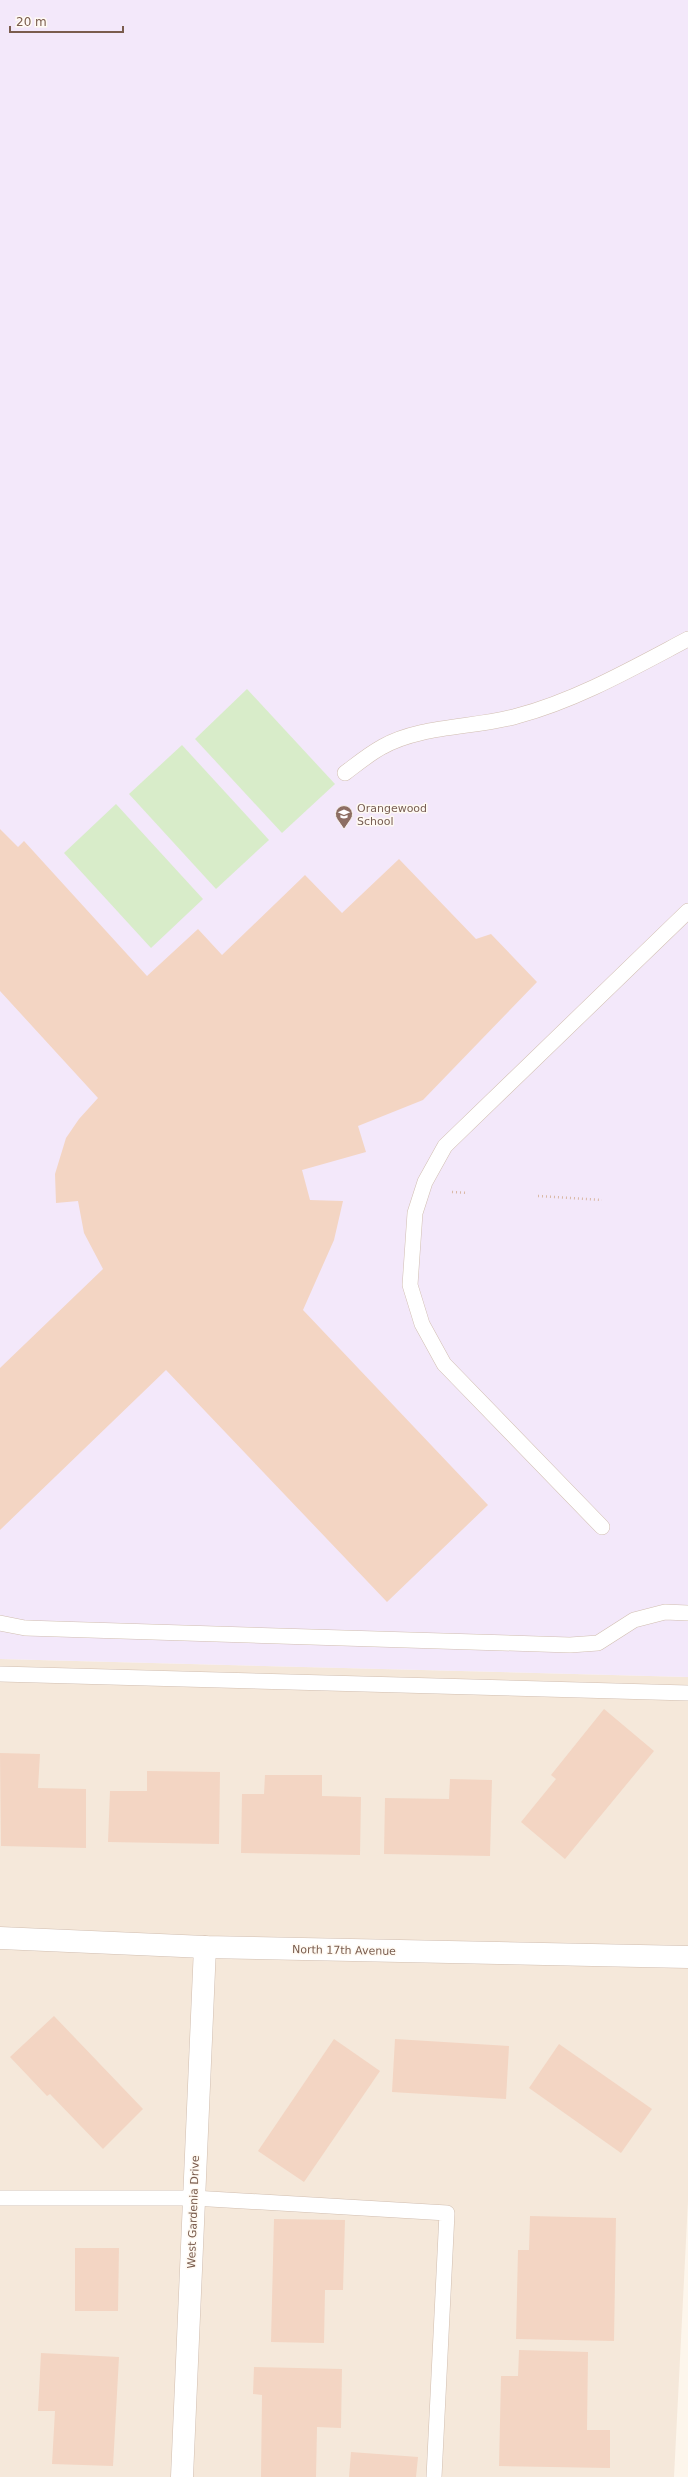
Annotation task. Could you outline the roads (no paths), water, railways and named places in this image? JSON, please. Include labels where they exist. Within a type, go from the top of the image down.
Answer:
[{"type":"street","name":"North 17th Avenue","points":[[0,1938],[205,1947],[688,1957]]},
{"type":"street","name":"West Gardenia Drive","points":[[182,2477],[205,1947]]},
{"type":"lane","points":[[345,773],[383,746],[423,732],[516,717],[549,706],[628,670],[688,640]]},
{"type":"lane","points":[[602,1527],[444,1364],[422,1324],[410,1284],[415,1213],[425,1182],[445,1146],[688,911]]},
{"type":"lane","points":[[0,1623],[25,1628],[570,1646],[598,1643],[634,1620],[665,1612],[688,1613]]},
{"type":"lane","points":[[0,1674],[688,1693]]},
{"type":"lane","points":[[0,2198],[193,2198],[447,2213],[434,2477]]},
{"type":"place","name":"Orangewood School","points":[[344,829]]}]
